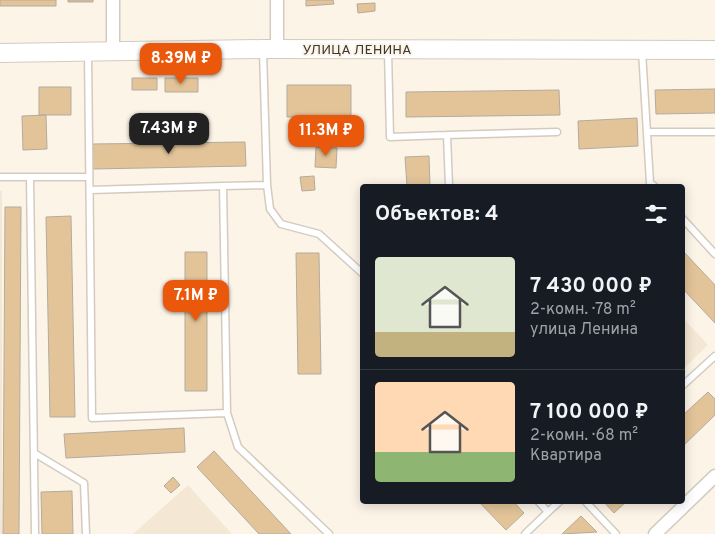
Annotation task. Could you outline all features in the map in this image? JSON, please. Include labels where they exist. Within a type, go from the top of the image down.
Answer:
[{"type":"street","points":[[113,0],[113,52]]},
{"type":"street","points":[[270,49],[277,0]]},
{"type":"street","name":"УЛИЦА ЛЕНИНА","points":[[0,53],[270,49],[715,50]]},
{"type":"street","points":[[655,534],[715,476]]},
{"type":"lane","points":[[270,49],[266,185],[270,209],[281,224],[319,234],[360,271]]},
{"type":"lane","points":[[388,50],[390,137],[557,132]]},
{"type":"lane","points":[[642,50],[651,184]]},
{"type":"lane","points":[[88,52],[92,418],[227,414]]},
{"type":"lane","points":[[647,132],[715,132]]},
{"type":"lane","points":[[447,135],[449,184]]},
{"type":"lane","points":[[0,177],[90,177]]},
{"type":"lane","points":[[30,177],[36,534]]},
{"type":"lane","points":[[90,190],[266,185]]},
{"type":"lane","points":[[223,186],[227,414],[238,447],[329,534]]},
{"type":"lane","points":[[685,221],[715,254]]},
{"type":"lane","points":[[685,383],[714,359]]},
{"type":"lane","points":[[34,453],[84,483],[86,534]]},
{"type":"lane","points":[[541,504],[548,512]]},
{"type":"lane","points":[[525,534],[557,504]]},
{"type":"lane","points":[[589,504],[616,534]]},
{"type":"shaded area","points":[[0,191],[2,191],[2,534],[0,534]]},
{"type":"shaded area","points":[[685,320],[708,345],[685,367]]},
{"type":"shaded area","points":[[188,485],[232,534],[133,534]]},
{"type":"building","points":[[0,0],[56,0],[56,6],[0,6]]},
{"type":"building","points":[[68,0],[93,0],[93,2],[68,2]]},
{"type":"building","points":[[306,0],[333,0],[334,4],[306,6]]},
{"type":"building","points":[[375,3],[375,11],[358,13],[357,4]]},
{"type":"building","points":[[132,78],[157,78],[157,90],[132,90]]},
{"type":"building","points":[[165,78],[198,78],[198,92],[165,92]]},
{"type":"building","points":[[287,85],[351,85],[351,116],[287,117]]},
{"type":"building","points":[[39,87],[71,87],[71,115],[39,115]]},
{"type":"building","points":[[715,89],[715,113],[656,114],[655,90]]},
{"type":"building","points":[[559,90],[560,115],[406,117],[406,92]]},
{"type":"building","points":[[46,115],[47,149],[23,150],[22,116]]},
{"type":"building","points":[[637,118],[638,146],[579,149],[578,121]]},
{"type":"building","points":[[245,142],[246,166],[93,169],[93,144]]},
{"type":"building","points":[[316,147],[337,148],[336,168],[315,167]]},
{"type":"building","points":[[429,156],[430,184],[407,184],[405,157]]},
{"type":"building","points":[[314,176],[315,190],[302,191],[300,177]]},
{"type":"building","points":[[5,207],[21,207],[19,534],[3,534]]},
{"type":"building","points":[[71,216],[75,417],[50,417],[46,217]]},
{"type":"building","points":[[185,252],[207,252],[207,391],[185,391]]},
{"type":"building","points":[[296,253],[319,253],[321,374],[298,374]]},
{"type":"building","points":[[685,253],[715,285],[715,323],[685,291]]},
{"type":"building","points":[[708,392],[715,399],[715,415],[685,444],[685,413]]},
{"type":"building","points":[[184,428],[185,452],[66,458],[64,434]]},
{"type":"building","points":[[214,451],[291,534],[259,534],[197,467]]},
{"type":"building","points":[[173,477],[180,485],[171,493],[164,486]]},
{"type":"building","points":[[72,491],[73,534],[42,534],[41,492]]},
{"type":"building","points":[[481,504],[516,504],[524,513],[506,530]]},
{"type":"building","points":[[606,504],[624,504],[614,513]]},
{"type":"building","points":[[581,516],[597,532],[562,534]]}]
